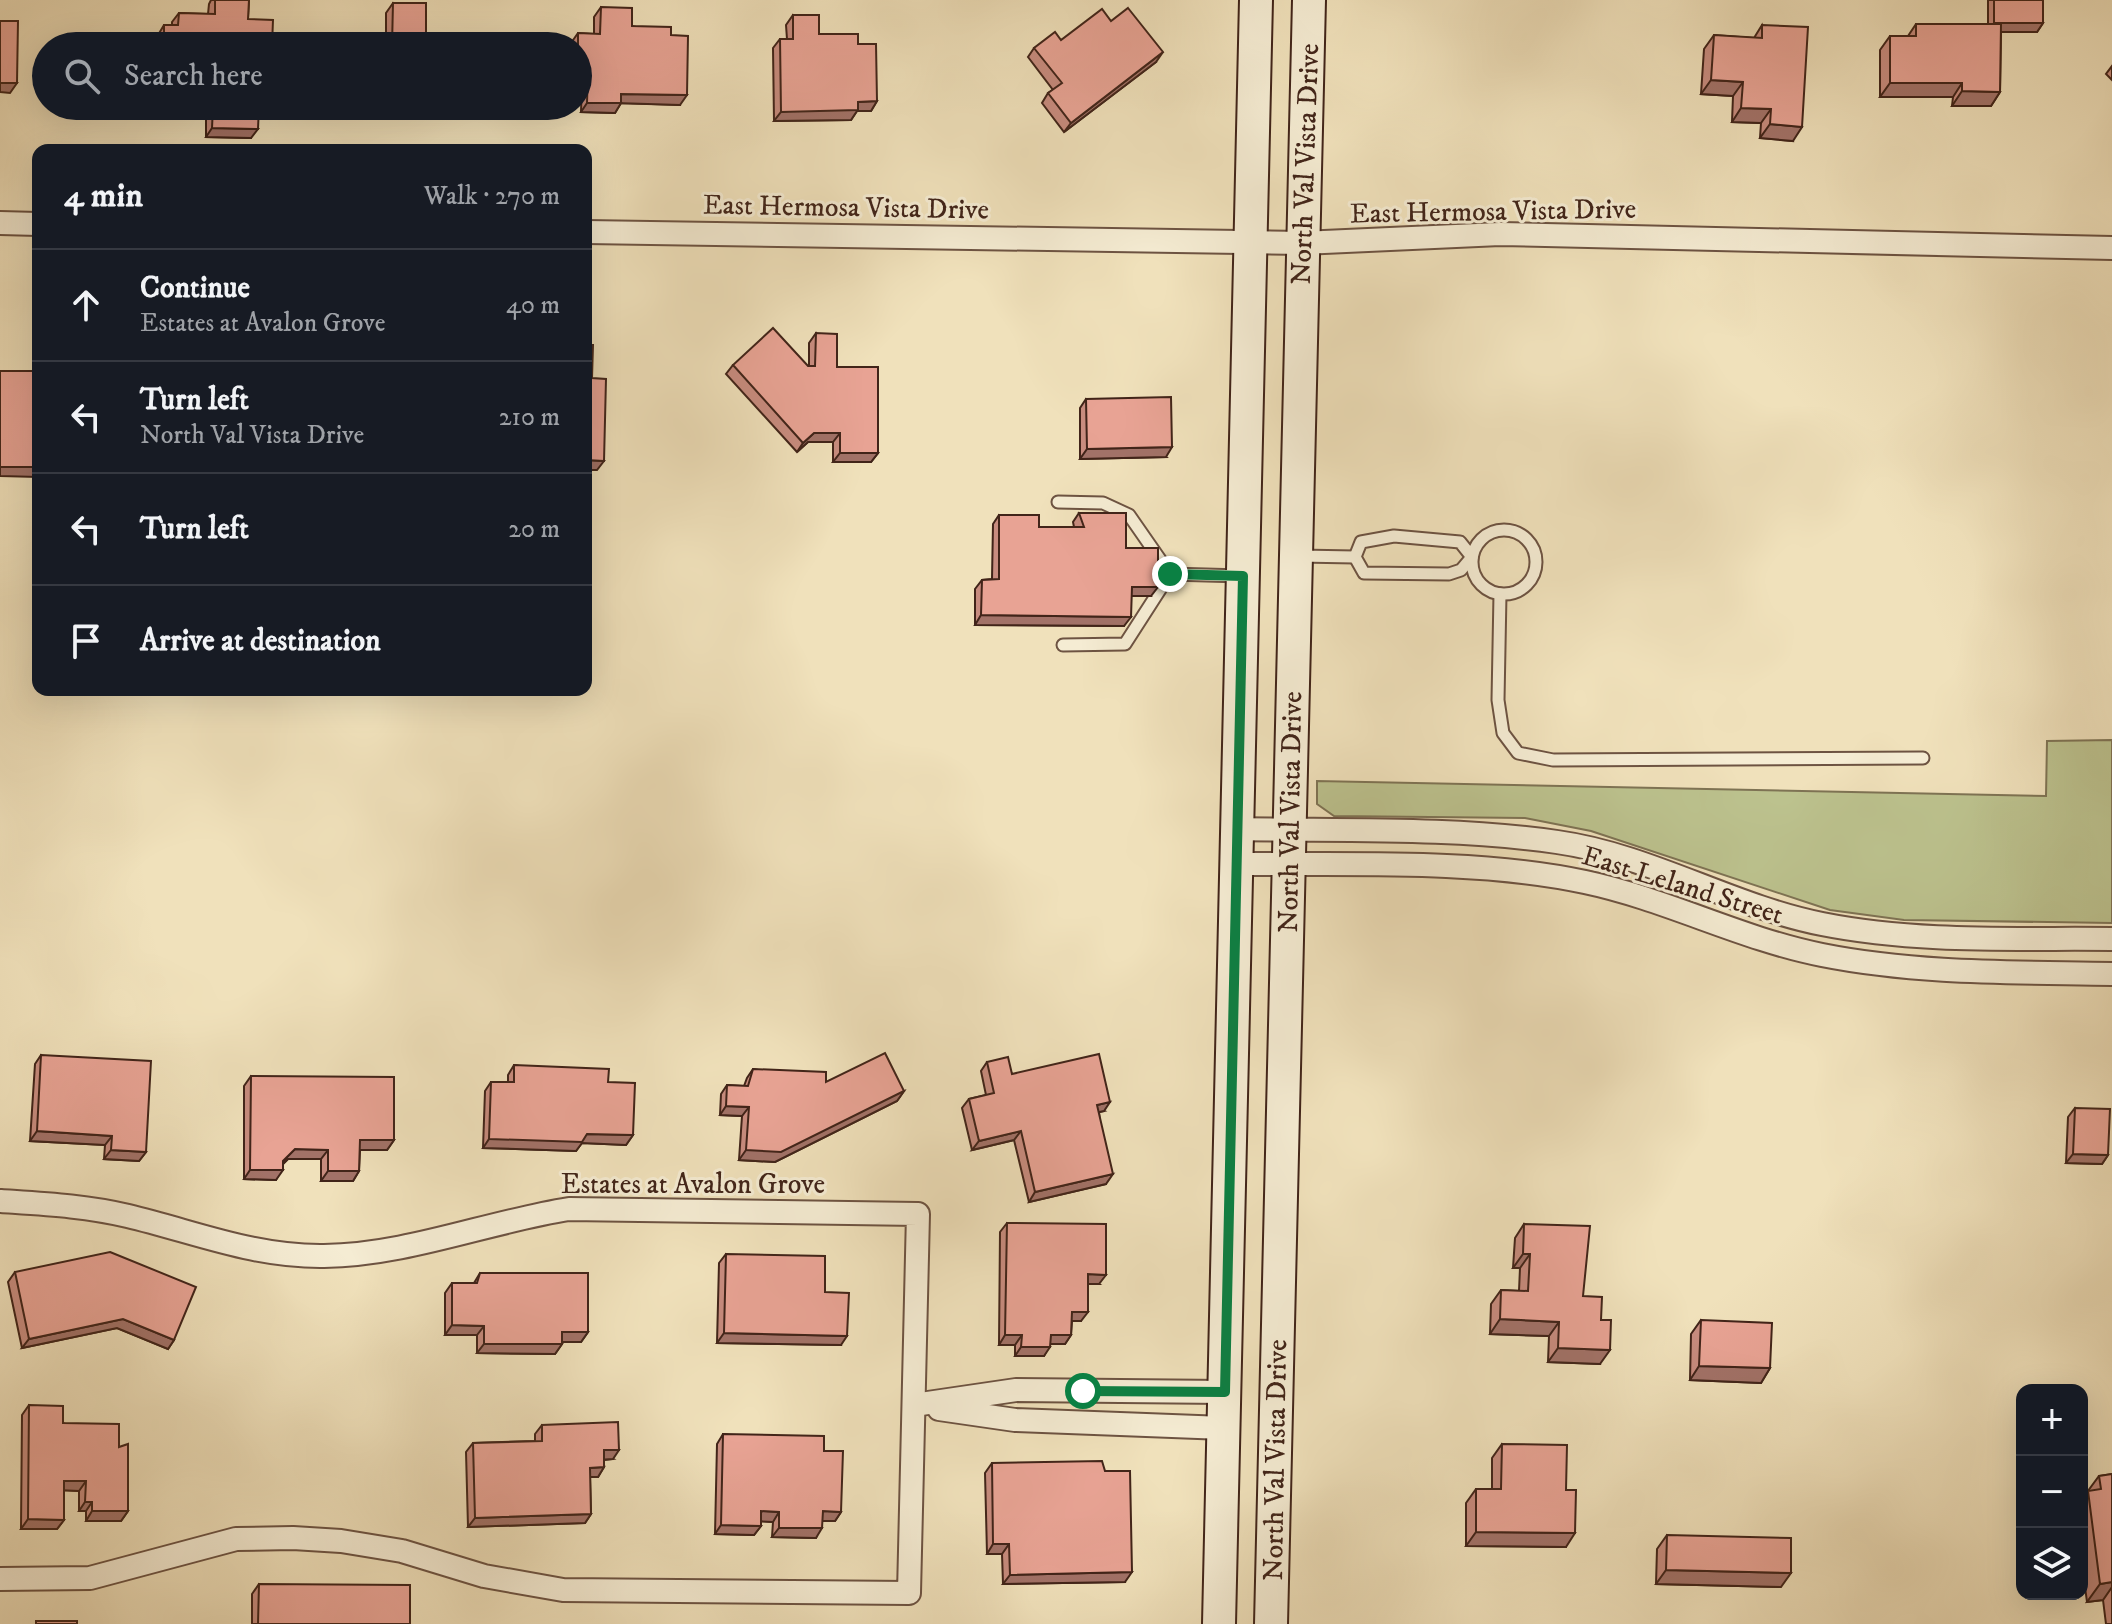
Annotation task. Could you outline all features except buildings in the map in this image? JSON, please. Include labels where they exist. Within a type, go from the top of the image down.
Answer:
[{"type":"main road","name":"North Val Vista Drive","points":[[1219,1624],[1256,0]]},
{"type":"main road","name":"North Val Vista Drive","points":[[1271,1624],[1309,0]]},
{"type":"street","points":[[0,223],[32,224]]},
{"type":"street","name":"East Hermosa Vista Drive","points":[[592,232],[1251,243],[1500,234],[2112,248]]},
{"type":"street","name":"East Leland Street","points":[[1236,829],[1495,836],[1557,842],[1614,853],[1760,906],[1820,924],[1887,934],[2112,939]]},
{"type":"street","name":"East Leland Street","points":[[1235,864],[1501,870],[1546,875],[1588,882],[1747,937],[1822,955],[1886,966],[2112,974]]},
{"type":"street","name":"Estates at Avalon Grove","points":[[0,1202],[71,1204],[252,1251],[323,1257],[388,1252],[499,1222],[569,1209],[918,1214],[909,1593],[563,1590],[484,1576],[402,1551],[341,1541],[293,1538],[236,1539],[90,1578],[0,1579]]},
{"type":"street","points":[[914,1405],[1016,1390],[1225,1392]]},
{"type":"street","points":[[1121,1391],[1123,1424]]},
{"type":"street","points":[[914,1405],[1015,1420],[1224,1428]]},
{"type":"lane","points":[[1058,502],[1103,503],[1129,515],[1144,548],[1170,574],[1243,576]]},
{"type":"lane","points":[[1355,557],[1361,542],[1394,536],[1460,542],[1472,557],[1478,582],[1500,594],[1517,592],[1532,578],[1536,557],[1527,539],[1508,529],[1497,530],[1478,542],[1472,557],[1461,570],[1449,574],[1364,573],[1355,557]]},
{"type":"lane","points":[[1294,556],[1355,557]]},
{"type":"lane","points":[[1063,645],[1125,644],[1170,574]]},
{"type":"lane","points":[[1500,594],[1498,700],[1503,733],[1518,753],[1553,760],[1923,758]]},
{"type":"lane","points":[[1136,596],[1143,614]]},
{"type":"green space","points":[[2112,740],[2112,923],[1904,920],[1830,910],[1591,831],[1525,818],[1334,816],[1317,804],[1317,781],[2046,796],[2047,741]]},
{"type":"route","points":[[1083,1391],[1225,1392],[1243,576],[1170,574]]}]
